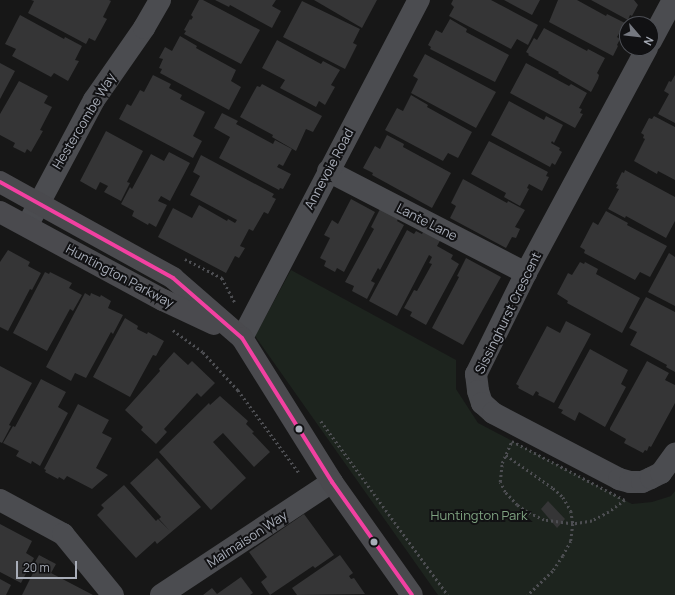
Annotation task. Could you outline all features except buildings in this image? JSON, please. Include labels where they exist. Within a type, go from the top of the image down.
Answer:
[{"type":"street","name":"Hestercombe Way","points":[[27,226],[38,202],[94,100],[144,28],[160,0]]},
{"type":"street","name":"Annevoie Road","points":[[242,338],[328,171],[419,0]]},
{"type":"street","points":[[659,26],[673,0]]},
{"type":"street","name":"Sissinghurst Crescent","points":[[643,56],[526,273],[476,374],[478,391],[482,403],[493,413],[511,424],[619,479],[630,482],[642,482],[661,473],[675,454]]},
{"type":"street","name":"Lante Lane","points":[[328,171],[526,273]]},
{"type":"street","name":"Huntington Parkway","points":[[0,182],[173,278],[242,338],[332,482],[412,595]]},
{"type":"street","name":"Huntington Parkway","points":[[0,212],[163,300],[242,338]]},
{"type":"street","name":"Malmaison Way","points":[[161,595],[332,482]]},
{"type":"street","points":[[0,500],[63,534],[113,595]]},
{"type":"path","points":[[172,329],[203,352],[238,390],[315,494]]},
{"type":"path","points":[[512,441],[625,500],[609,512],[592,521],[573,524],[544,520],[517,504],[505,492],[500,482],[500,471],[506,455],[512,441]]},
{"type":"path","points":[[506,455],[553,488],[563,497],[571,511],[573,524],[570,541],[563,556],[553,571],[528,595]]},
{"type":"green space","name":"Huntington Park","points":[[291,270],[456,360],[456,389],[478,423],[632,504],[652,502],[671,496],[675,491],[675,595],[438,595],[255,336]]},
{"type":"transit line","points":[[0,182],[173,278],[242,338],[332,482],[412,595]]}]
